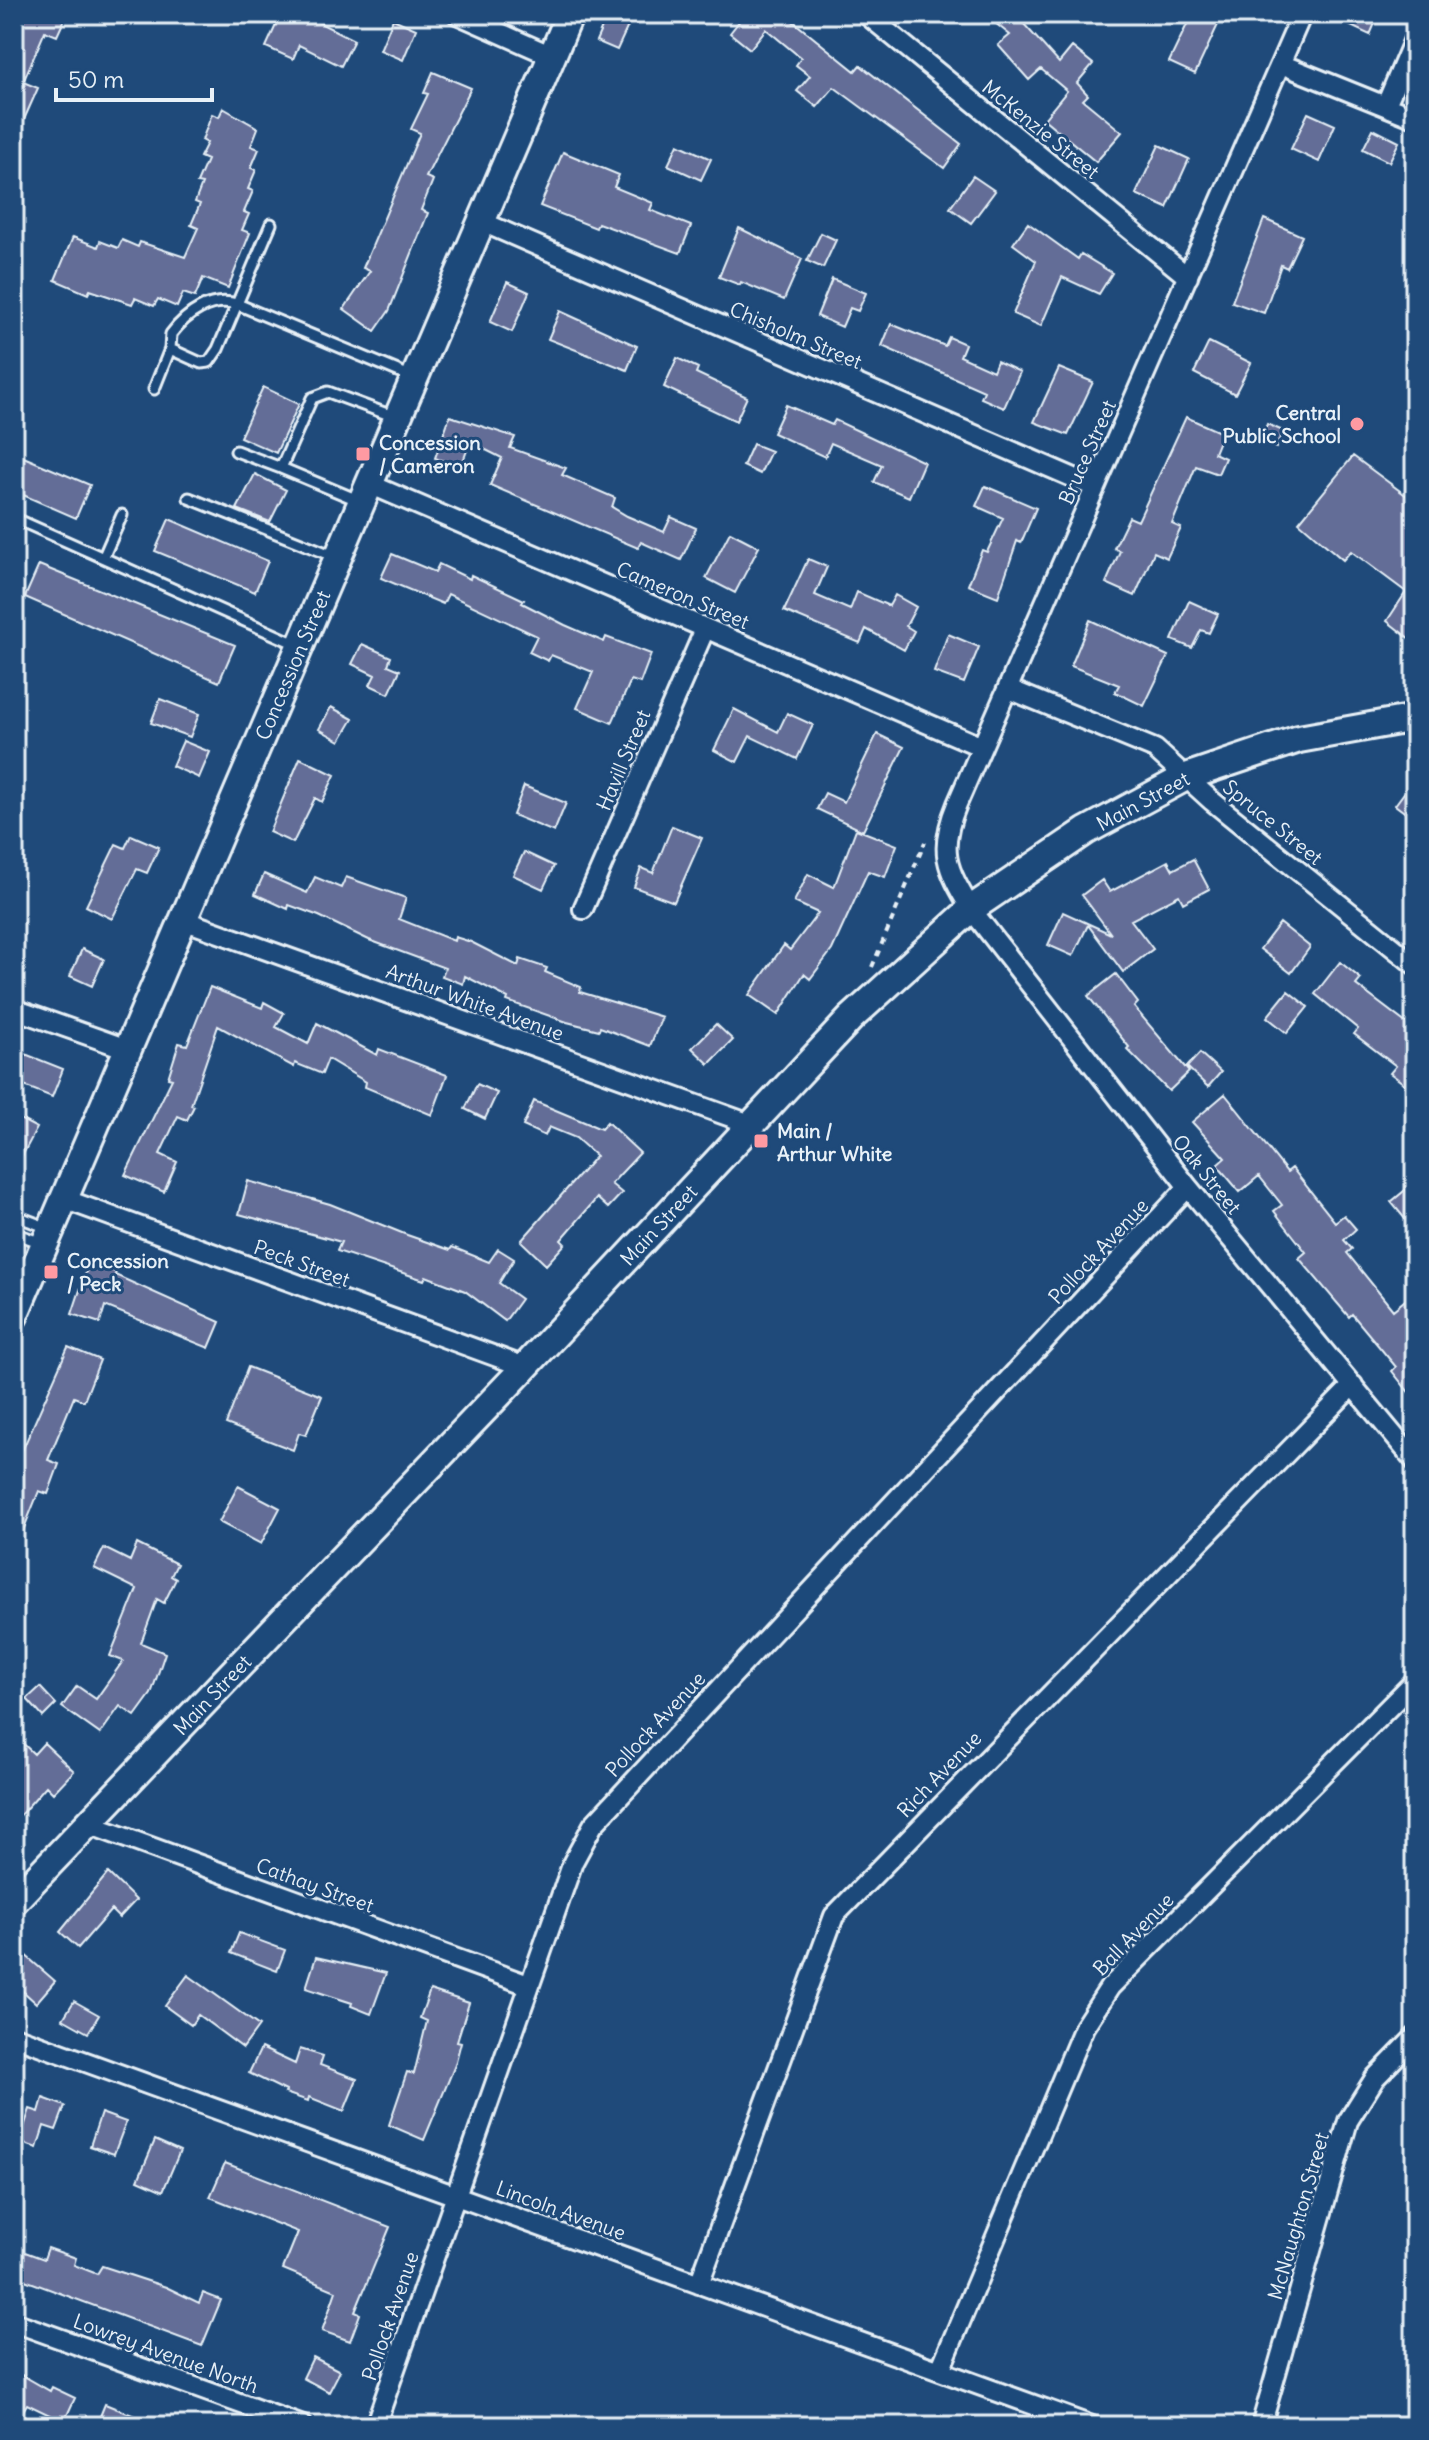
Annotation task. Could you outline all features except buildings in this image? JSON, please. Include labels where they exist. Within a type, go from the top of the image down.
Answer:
[{"type":"main road","name":"Concession Street","points":[[14,1316],[412,377],[570,14]]},
{"type":"main road","name":"Main Street","points":[[14,1901],[525,1367],[866,1004],[971,909],[1086,831],[1186,777],[1299,739],[1415,718]]},
{"type":"street","points":[[457,14],[497,22],[552,56]]},
{"type":"street","name":"McKenzie Street","points":[[866,14],[1188,277]]},
{"type":"street","name":"Bruce Street","points":[[971,909],[953,879],[945,838],[1302,14]]},
{"type":"street","points":[[1386,105],[1415,37]]},
{"type":"street","points":[[1281,64],[1415,118]]},
{"type":"street","name":"Chisholm Street","points":[[480,221],[1095,487]]},
{"type":"street","name":"Cameron Street","points":[[363,492],[705,629],[982,747]]},
{"type":"street","name":"Havill Street","points":[[583,909],[705,629]]},
{"type":"street","name":"Spruce Street","points":[[1009,689],[1155,749],[1415,965]]},
{"type":"street","name":"Oak Street","points":[[971,909],[1188,1187],[1415,1461]]},
{"type":"street","name":"Arthur White Avenue","points":[[183,920],[753,1125]]},
{"type":"street","points":[[14,1009],[127,1049]]},
{"type":"street","name":"Pollock Avenue","points":[[375,2426],[528,1985],[573,1862],[593,1825],[1188,1187]]},
{"type":"street","name":"Peck Street","points":[[64,1199],[525,1367]]},
{"type":"street","name":"Rich Avenue","points":[[699,2284],[834,1916],[1353,1385]]},
{"type":"street","name":"Ball Avenue","points":[[940,2370],[1084,2027],[1110,1987],[1415,1681]]},
{"type":"street","name":"Cathay Street","points":[[88,1824],[528,1985]]},
{"type":"street","name":"Lincoln Avenue","points":[[14,2036],[1092,2426]]},
{"type":"street","name":"McNaughton Street","points":[[1261,2426],[1348,2121],[1375,2078],[1415,2037]]},
{"type":"street","name":"Lowrey Avenue North","points":[[14,2322],[303,2426]]},
{"type":"lane","points":[[170,349],[201,363],[209,362],[218,349],[271,224]]},
{"type":"lane","points":[[154,389],[170,349],[171,334],[189,315],[218,303],[237,304],[412,377]]},
{"type":"lane","points":[[281,468],[312,398],[328,392],[395,417]]},
{"type":"lane","points":[[236,451],[363,492]]},
{"type":"lane","points":[[189,498],[336,557]]},
{"type":"lane","points":[[104,556],[122,515]]},
{"type":"lane","points":[[14,518],[299,646]]},
{"type":"lane","points":[[14,1215],[48,1237]]},
{"type":"lane","points":[[14,1233],[48,1237]]},
{"type":"path","points":[[870,972],[925,842]]},
{"type":"place","name":"Central Public School","points":[[1357,424]]},
{"type":"place","name":"Concession / Cameron","points":[[363,454]]},
{"type":"place","name":"Main / Arthur White","points":[[761,1141]]},
{"type":"place","name":"Concession / Peck","points":[[51,1272]]}]
